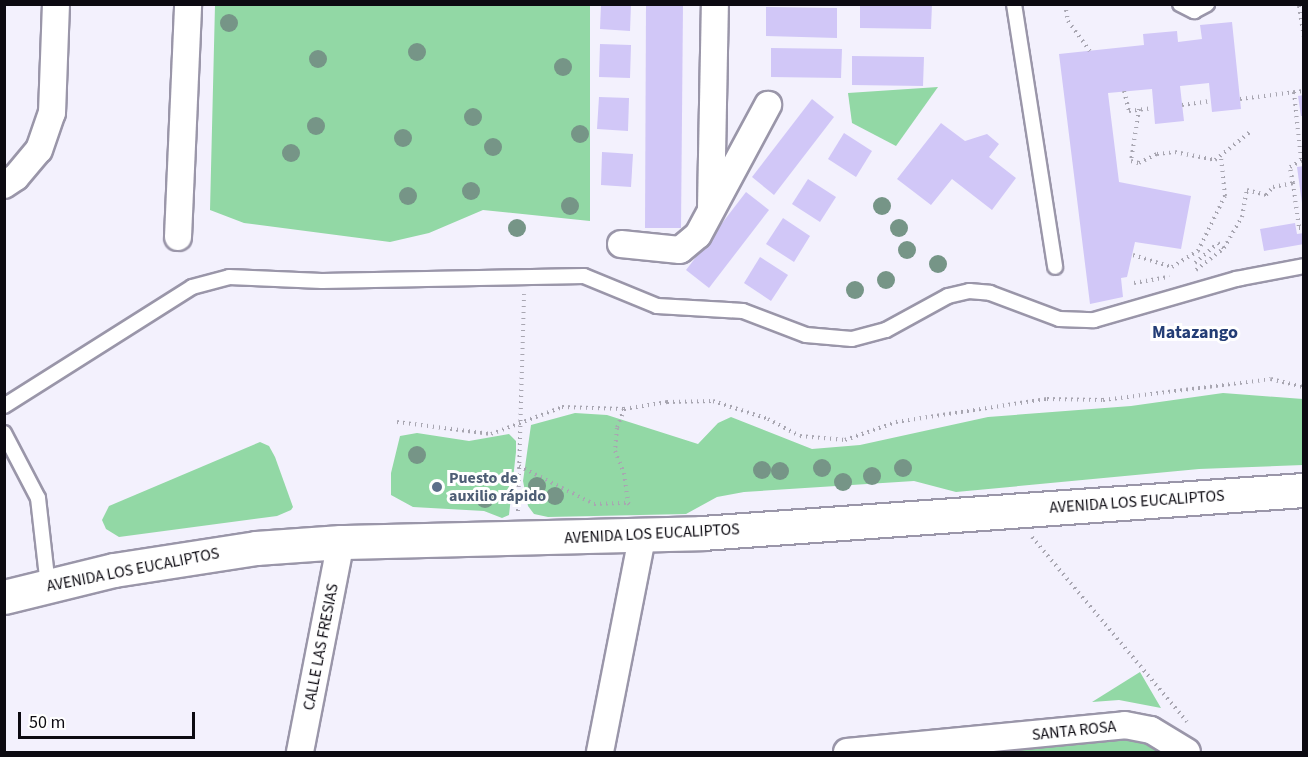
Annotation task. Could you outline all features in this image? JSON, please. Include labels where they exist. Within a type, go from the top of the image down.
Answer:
[{"type":"street","points":[[4,185],[39,150],[52,113],[56,4]]},
{"type":"street","points":[[178,237],[188,4]]},
{"type":"street","points":[[711,214],[715,4]]},
{"type":"street","points":[[621,244],[680,249],[698,235],[768,105]]},
{"type":"street","name":"AVENIDA LOS EUCALIPTOS","points":[[4,597],[196,556],[341,542],[640,524],[1010,511],[1304,490]]},
{"type":"street","points":[[600,753],[640,524]]},
{"type":"street","name":"CALLE LAS FRESIAS","points":[[300,753],[341,542]]},
{"type":"street","name":"SANTA ROSA","points":[[847,753],[1125,725],[1151,730],[1187,753]]},
{"type":"lane","points":[[1014,4],[1055,267]]},
{"type":"lane","points":[[1180,4],[1194,11],[1208,4]]},
{"type":"lane","points":[[4,406],[192,287],[229,277],[322,281],[525,275],[584,276],[657,306],[743,311],[806,335],[852,339],[886,330],[948,296],[969,291],[990,293],[1059,319],[1094,320],[1236,279],[1304,266]]},
{"type":"lane","points":[[4,433],[38,498],[48,586]]},
{"type":"path","points":[[1065,4],[1068,21],[1090,51]]},
{"type":"path","points":[[1299,6],[1304,38]]},
{"type":"path","points":[[1124,91],[1129,111],[1154,108]]},
{"type":"path","points":[[1240,99],[1304,91]]},
{"type":"path","points":[[1294,92],[1302,160],[1290,167],[1299,228],[1304,228]]},
{"type":"path","points":[[1182,105],[1211,101]]},
{"type":"path","points":[[1139,109],[1131,161],[1139,163],[1157,154],[1175,152],[1221,158],[1250,132]]},
{"type":"path","points":[[1134,255],[1172,267],[1198,251],[1225,196],[1221,158]]},
{"type":"path","points":[[1185,273],[1194,272],[1224,248],[1242,217],[1247,190],[1266,195],[1273,187],[1293,183]]},
{"type":"path","points":[[1195,263],[1218,243],[1224,248]]},
{"type":"path","points":[[518,515],[525,275]]},
{"type":"path","points":[[1134,283],[1176,275]]},
{"type":"path","points":[[397,422],[491,434],[562,407],[624,409],[667,402],[713,401],[768,419],[800,436],[845,440],[896,422],[1047,399],[1103,400],[1271,379],[1304,387]]},
{"type":"path","points":[[624,409],[617,428],[615,451],[624,473],[628,503],[640,524]]},
{"type":"path","points":[[519,466],[594,504],[628,503]]},
{"type":"path","points":[[1010,511],[1189,724]]},
{"type":"green space","points":[[215,5],[590,5],[590,221],[483,210],[429,233],[390,242],[244,223],[210,210]]},
{"type":"green space","points":[[938,87],[896,146],[852,123],[848,93]]},
{"type":"green space","points":[[1223,393],[1303,399],[1303,465],[1199,469],[956,492],[914,481],[744,492],[717,497],[686,514],[548,517],[534,514],[528,506],[523,481],[531,425],[575,413],[607,415],[698,444],[718,423],[731,417],[812,449],[860,445],[988,417],[1131,406]]},
{"type":"green space","points":[[417,433],[469,441],[509,434],[516,441],[516,452],[509,515],[502,518],[484,511],[413,507],[391,495],[391,473],[400,436]]},
{"type":"green space","points":[[260,442],[269,446],[275,457],[293,507],[291,510],[277,516],[119,537],[106,529],[102,520],[109,506]]},
{"type":"green space","points":[[1140,672],[1161,708],[1119,700],[1092,702]]},
{"type":"green space","points":[[1124,735],[1171,752],[947,752]]},
{"type":"building","points":[[601,4],[631,4],[630,31],[600,29]]},
{"type":"building","points":[[646,4],[683,4],[681,228],[645,228]]},
{"type":"building","points":[[860,4],[932,4],[931,29],[860,28]]},
{"type":"building","points":[[766,7],[837,8],[837,38],[766,36]]},
{"type":"building","points":[[1232,22],[1241,109],[1212,112],[1209,83],[1180,86],[1184,121],[1155,124],[1152,89],[1108,93],[1119,182],[1191,196],[1181,249],[1135,242],[1127,277],[1121,278],[1123,297],[1090,304],[1059,54],[1144,45],[1143,34],[1177,31],[1178,42],[1202,39],[1200,25]]},
{"type":"building","points":[[600,44],[631,45],[630,78],[599,77]]},
{"type":"building","points":[[771,48],[842,49],[841,78],[771,77]]},
{"type":"building","points":[[852,56],[924,57],[923,86],[852,85]]},
{"type":"building","points":[[1304,95],[1304,116],[1301,116],[1298,96]]},
{"type":"building","points":[[599,97],[629,98],[628,131],[597,129]]},
{"type":"building","points":[[812,99],[834,117],[774,195],[752,177]]},
{"type":"building","points":[[941,123],[965,141],[987,134],[999,144],[989,157],[1016,178],[992,210],[952,179],[931,205],[897,179]]},
{"type":"building","points":[[844,133],[872,151],[856,177],[828,159]]},
{"type":"building","points":[[602,152],[633,154],[631,187],[601,185]]},
{"type":"building","points":[[1304,166],[1304,203],[1302,203],[1297,167]]},
{"type":"building","points":[[808,179],[836,197],[820,222],[792,204]]},
{"type":"building","points":[[746,192],[769,210],[709,288],[686,270]]},
{"type":"building","points":[[783,218],[810,236],[794,262],[766,244]]},
{"type":"building","points":[[1295,223],[1297,234],[1304,233],[1304,244],[1264,251],[1260,229]]},
{"type":"building","points":[[760,257],[788,275],[771,301],[744,283]]},
{"type":"place","name":"Puesto de auxilio rápido","points":[[437,487]]},
{"type":"district","name":"Matazango","points":[[1195,333]]}]
